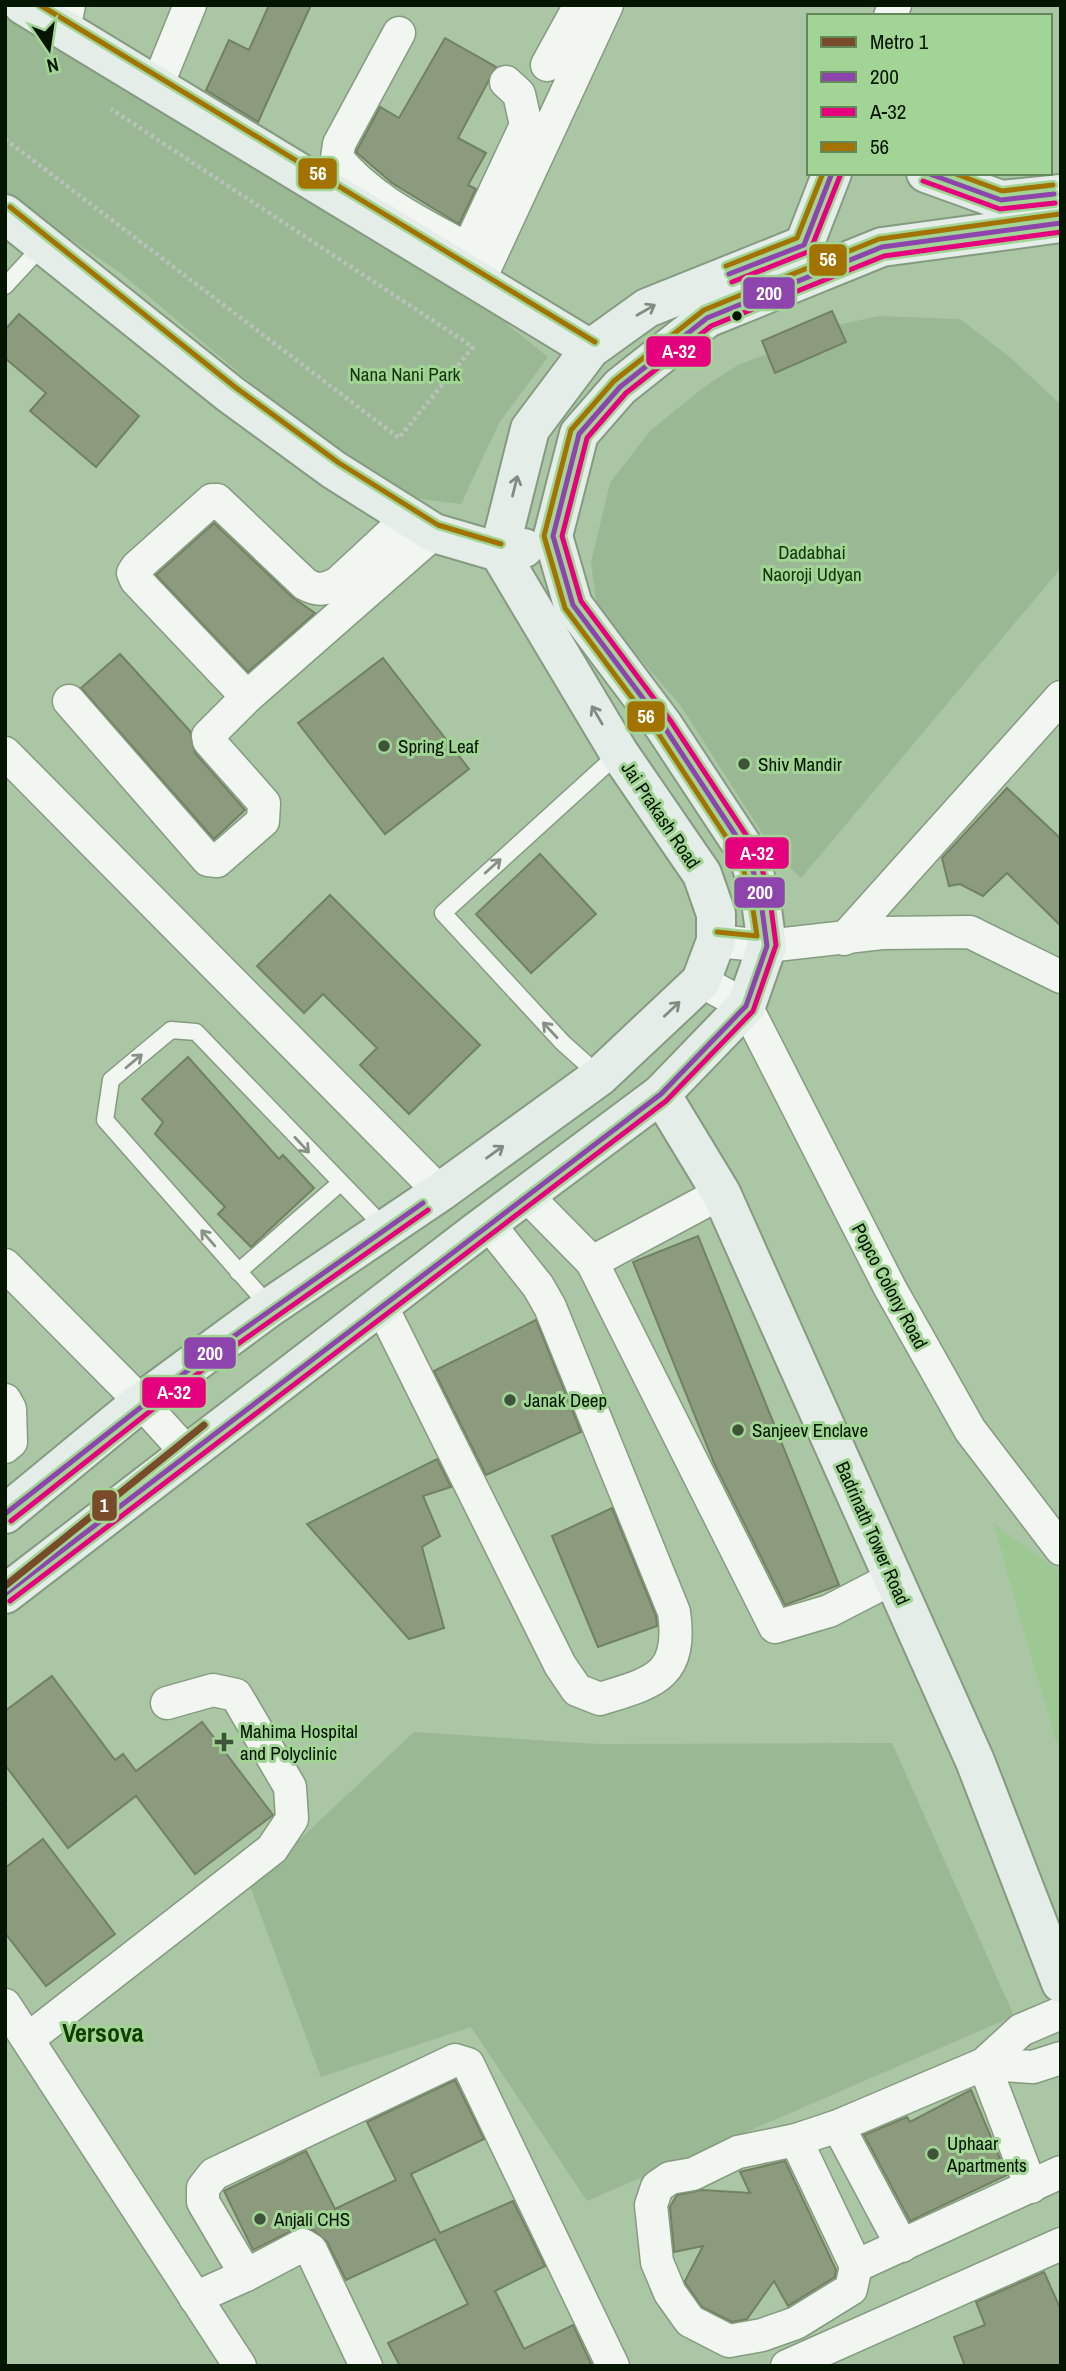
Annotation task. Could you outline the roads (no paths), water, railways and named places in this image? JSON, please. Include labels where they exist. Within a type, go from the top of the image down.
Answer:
[{"type":"main road","points":[[23,5],[67,18],[157,86],[468,267],[590,349]]},
{"type":"main road","points":[[5,1594],[488,1223],[661,1094],[746,1006],[767,946],[760,894],[748,854],[663,724],[573,605],[553,536],[579,434],[620,387],[706,318],[806,262],[831,175]]},
{"type":"main road","points":[[932,175],[1001,200],[1061,194]]},
{"type":"main road","points":[[5,214],[230,394],[334,470],[421,525],[499,552],[555,542]]},
{"type":"main road","points":[[499,552],[530,429],[590,349],[647,308],[806,262],[882,247],[1061,223]]},
{"type":"main road","name":"Jai Prakash Road","points":[[5,1514],[141,1402],[270,1307],[440,1192],[600,1076],[701,981],[716,941],[716,914],[702,874],[619,754],[499,552]]},
{"type":"main road","name":"Badrinath Tower Road","points":[[661,1094],[721,1193],[975,1761],[1061,1983]]},
{"type":"street","points":[[157,86],[190,5]]},
{"type":"street","points":[[547,65],[580,5]]},
{"type":"street","points":[[468,267],[607,5]]},
{"type":"street","points":[[399,33],[339,144],[337,158],[349,173],[468,267]]},
{"type":"street","points":[[468,267],[526,125],[519,94],[506,82]]},
{"type":"street","points":[[806,262],[809,188],[815,175]]},
{"type":"street","points":[[247,697],[136,580],[133,573],[137,567],[212,500],[217,500],[305,584],[317,590],[327,589],[421,525]]},
{"type":"street","points":[[69,701],[208,860],[217,861],[263,821],[266,811],[264,803],[209,741],[208,736],[421,525]]},
{"type":"street","points":[[844,939],[1061,697]]},
{"type":"street","points":[[5,754],[440,1192]]},
{"type":"street","points":[[716,941],[767,946],[882,933],[970,932],[1061,976]]},
{"type":"street","points":[[701,981],[746,1006]]},
{"type":"street","name":"Popco Colony Road","points":[[746,1006],[890,1288],[970,1430],[1061,1549]]},
{"type":"street","points":[[592,1262],[721,1193]]},
{"type":"street","points":[[526,1195],[592,1262],[775,1627],[829,1611],[893,1578]]},
{"type":"street","points":[[381,1305],[560,1665],[577,1690],[600,1699],[659,1676],[673,1662],[677,1645],[674,1612],[550,1307],[538,1286],[488,1223]]},
{"type":"street","points":[[5,1265],[141,1402],[188,1454]]},
{"type":"street","points":[[5,1400],[11,1423],[10,1442],[5,1447]]},
{"type":"street","points":[[28,2039],[272,1849],[292,1819],[290,1787],[236,1695],[213,1690],[167,1703]]},
{"type":"street","points":[[5,2005],[240,2366]]},
{"type":"street","points":[[796,2140],[856,2266],[850,2289],[796,2323],[762,2335],[729,2341],[690,2322],[670,2293],[655,2251],[651,2206],[657,2187],[670,2178],[692,2174],[738,2152],[796,2140],[838,2126],[984,2064],[1021,2029],[1061,2013]]},
{"type":"street","points":[[984,2064],[1033,2067],[1061,2058]]},
{"type":"street","points":[[246,2275],[203,2202],[203,2188],[214,2174],[455,2060],[468,2064],[613,2366]]},
{"type":"street","points":[[984,2064],[1031,2187]]},
{"type":"street","points":[[838,2126],[902,2246]]},
{"type":"street","points":[[856,2266],[1061,2172]]},
{"type":"street","points":[[195,2298],[303,2245],[311,2250],[366,2366]]},
{"type":"street","points":[[787,2366],[1058,2256]]},
{"type":"lane","points":[[5,286],[43,245]]},
{"type":"lane","points":[[600,1076],[563,1043],[443,912],[619,754]]},
{"type":"lane","points":[[270,1307],[105,1119],[111,1080],[171,1030],[196,1032],[339,1184],[385,1228]]},
{"type":"lane","points":[[238,1272],[339,1184]]},
{"type":"metro line","name":"1","points":[[5,1586],[204,1425]]},
{"type":"place","name":"Spring Leaf","points":[[384,746]]},
{"type":"place","name":"Shiv Mandir","points":[[744,764]]},
{"type":"place","name":"Janak Deep","points":[[510,1400]]},
{"type":"place","name":"Sanjeev Enclave","points":[[738,1430]]},
{"type":"place","name":"Mahima Hospital and Polyclinic","points":[[224,1742]]},
{"type":"place","name":"Uphaar Apartments","points":[[933,2154]]},
{"type":"place","name":"Anjali CHS","points":[[260,2219]]},
{"type":"district","name":"Versova","points":[[103,2032]]},
{"type":"park label","name":"Nana Nani Park","points":[[405,374]]},
{"type":"park label","name":"Dadabhai Naoroji Udyan","points":[[812,563]]}]
